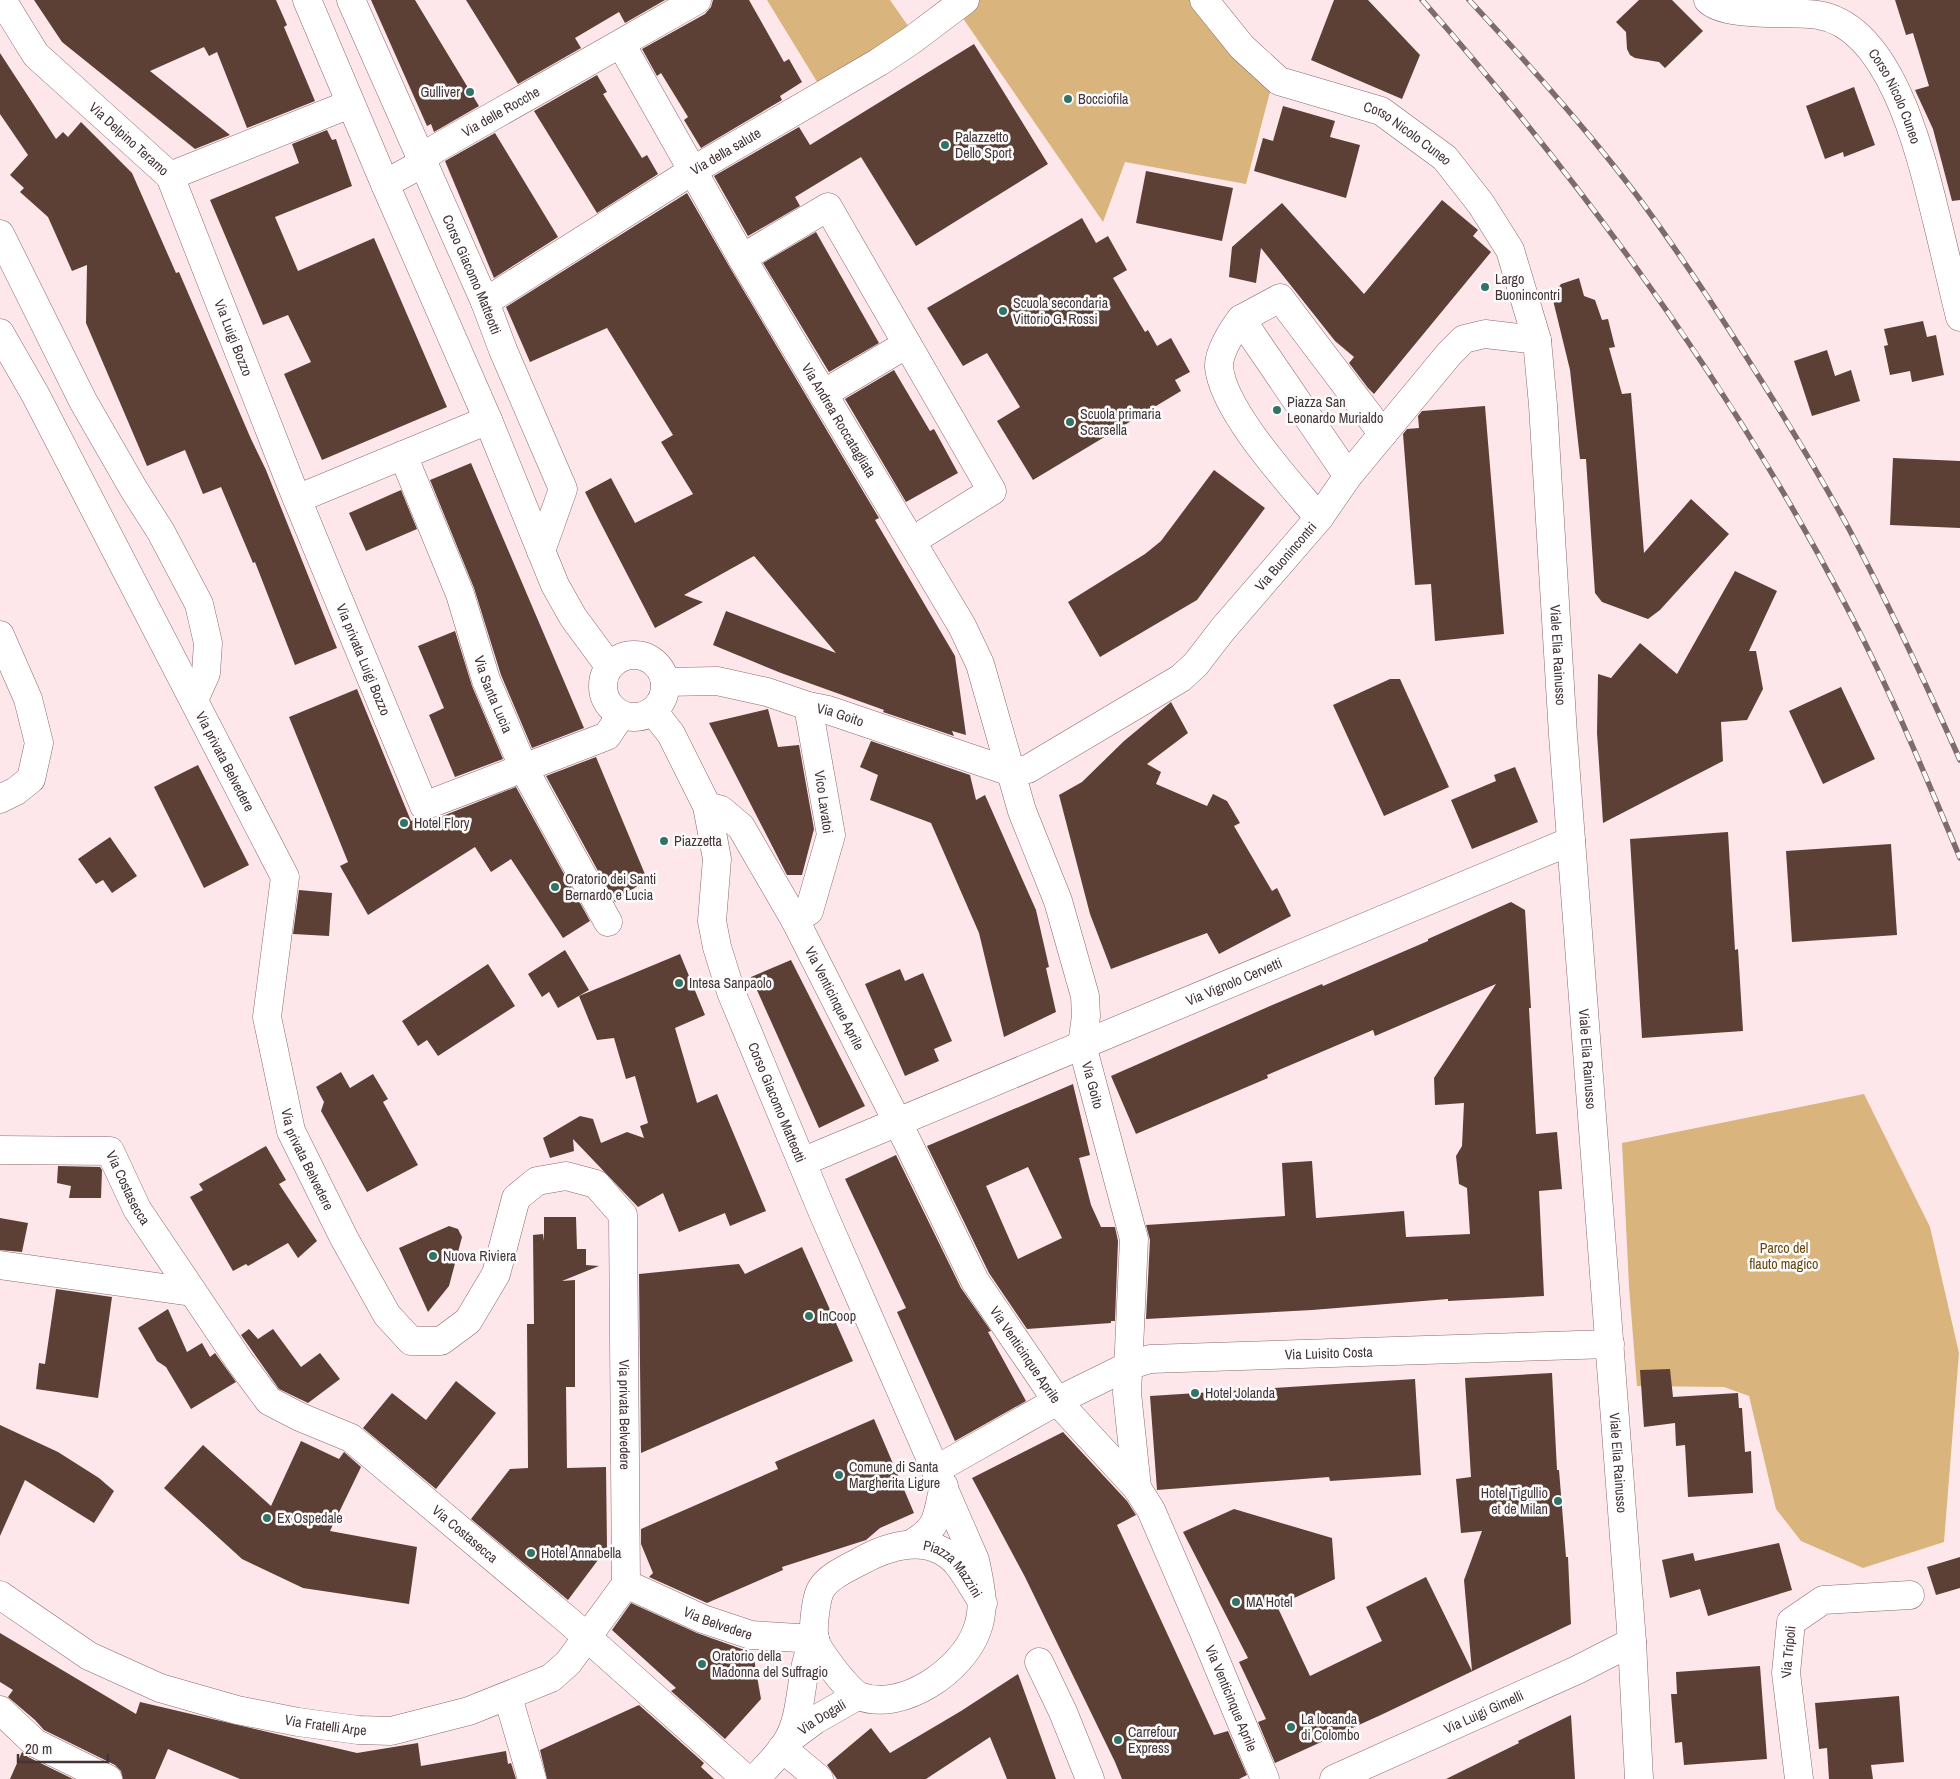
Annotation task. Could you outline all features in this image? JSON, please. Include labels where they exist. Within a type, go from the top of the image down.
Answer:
[{"type":"street","name":"Via Delpino Teramo","points":[[2,0],[36,55],[170,176],[350,104]]},
{"type":"street","points":[[307,0],[350,104],[488,420],[555,585],[573,617],[609,666]]},
{"type":"street","name":"Corso Giacomo Matteotti","points":[[351,0],[485,302],[503,350],[564,489],[541,551]]},
{"type":"street","name":"Via delle Rocche","points":[[385,184],[423,163],[427,156],[435,149],[697,0]]},
{"type":"street","name":"Via della salute","points":[[485,302],[692,171],[879,62],[965,0]]},
{"type":"street","name":"Corso Nicolo Cuneo","points":[[1204,0],[1242,47],[1279,81],[1381,111],[1444,158],[1481,204],[1510,250],[1537,340]]},
{"type":"street","name":"Corso Nicolo Cuneo","points":[[1708,0],[1712,5],[1738,12],[1820,15],[1844,25],[1864,40],[1894,86],[1912,128],[1960,317]]},
{"type":"street","name":"Via Andrea Roccatagliata","points":[[621,44],[742,258],[962,626],[980,664],[1022,811]]},
{"type":"street","name":"Via Luigi Bozzo","points":[[170,176],[297,499]]},
{"type":"street","points":[[742,258],[828,208],[992,491],[912,541]]},
{"type":"street","points":[[0,234],[83,401],[133,488],[161,532],[199,604],[208,643],[208,651],[206,673],[194,700]]},
{"type":"street","points":[[1319,518],[1241,419],[1224,387],[1218,365],[1230,333],[1241,319],[1280,298],[1383,434]]},
{"type":"street","points":[[1241,319],[1348,476]]},
{"type":"street","name":"Via privata Belvedere","points":[[0,333],[35,394],[285,877],[266,1017],[291,1131],[344,1238],[388,1315],[411,1340],[441,1341],[468,1321],[496,1274],[516,1198],[537,1181],[566,1176],[596,1184],[623,1215],[626,1584]]},
{"type":"street","name":"Via Buonincontri","points":[[1011,772],[1028,768],[1097,730],[1181,678],[1196,664],[1223,629],[1319,518],[1348,476],[1449,354],[1464,339],[1485,334],[1537,340]]},
{"type":"street","name":"Viale Elia Rainusso","points":[[1537,340],[1544,405],[1571,842],[1632,1642],[1639,1779]]},
{"type":"street","points":[[823,394],[907,344]]},
{"type":"street","points":[[297,499],[488,420]]},
{"type":"street","name":"Via Santa Lucia","points":[[404,455],[460,594],[486,680],[524,769],[608,922]]},
{"type":"street","name":"Via privata Luigi Bozzo","points":[[297,499],[424,806],[607,736],[622,716]]},
{"type":"street","points":[[0,635],[28,699],[39,743],[31,779],[16,791],[0,799]]},
{"type":"street","points":[[637,654],[656,664],[662,672],[665,682],[665,693],[661,703],[644,717],[632,718],[622,716],[612,709],[605,700],[602,688],[604,676],[609,666],[617,659],[637,654]]},
{"type":"street","name":"Via Goito","points":[[665,682],[717,681],[767,692],[808,706],[828,710],[1011,772]]},
{"type":"street","name":"Vico Lavatoi","points":[[795,920],[809,911],[831,835],[808,706]]},
{"type":"street","name":"Corso Giacomo Matteotti","points":[[653,711],[671,734],[707,806],[717,858],[712,921],[717,947],[731,992],[802,1162],[976,1560],[983,1603]]},
{"type":"street","name":"Via Venticinque Aprile","points":[[707,806],[721,810],[741,827],[795,920],[897,1121],[975,1281],[1057,1401],[1137,1488],[1151,1510],[1265,1779]]},
{"type":"street","name":"Via Goito","points":[[1022,811],[1058,901],[1085,996],[1086,1016],[1082,1045],[1134,1239],[1127,1394],[1137,1488]]},
{"type":"street","name":"Via Vignolo Cervetti","points":[[802,1162],[1571,842]]},
{"type":"street","name":"Via Costasecca","points":[[0,1150],[110,1151],[137,1209],[240,1362],[269,1401],[300,1418],[351,1438],[587,1637],[746,1779]]},
{"type":"street","points":[[0,1265],[192,1292]]},
{"type":"street","name":"Via Luisito Costa","points":[[940,1478],[1057,1401],[1128,1366],[1150,1358],[1610,1344]]},
{"type":"street","points":[[911,1544],[926,1535],[934,1526],[940,1478]]},
{"type":"street","name":"Piazza Mazzini","points":[[815,1640],[815,1618],[820,1590],[835,1575],[885,1548],[911,1544],[936,1547],[946,1553],[967,1576],[983,1603],[978,1629],[962,1658],[922,1689],[906,1695],[883,1699],[857,1696]]},
{"type":"street","name":"Via Fratelli Arpe","points":[[0,1595],[90,1656],[160,1688],[237,1710],[298,1722],[358,1730],[391,1730],[469,1711],[550,1678],[568,1663],[626,1584]]},
{"type":"street","name":"Via Belvedere","points":[[626,1584],[703,1619],[751,1635],[815,1640]]},
{"type":"street","name":"Via Tripoli","points":[[1799,1779],[1786,1673],[1791,1622],[1823,1600],[1910,1595]]},
{"type":"street","points":[[815,1640],[832,1667],[857,1696]]},
{"type":"street","name":"Via Dogali","points":[[785,1744],[799,1706],[808,1652],[815,1640]]},
{"type":"street","name":"Via Luigi Gimelli","points":[[1334,1779],[1577,1670],[1632,1642]]},
{"type":"street","points":[[1039,1662],[1063,1712],[1090,1779]]},
{"type":"street","points":[[508,1696],[532,1779]]},
{"type":"street","name":"Via Dogali","points":[[756,1779],[785,1744],[815,1720],[857,1696]]},
{"type":"street","points":[[0,1710],[35,1744],[108,1779]]},
{"type":"street","points":[[785,1744],[819,1779]]},
{"type":"green space","points":[[767,0],[890,0],[913,33],[822,90]]},
{"type":"green space","points":[[973,0],[1190,0],[1217,34],[1271,88],[1246,184],[1125,162],[1103,222],[960,14]]},
{"type":"green space","name":"Parco del flauto magico","points":[[1864,1094],[1930,1227],[1959,1353],[1944,1542],[1863,1568],[1801,1541],[1776,1509],[1749,1396],[1724,1387],[1637,1386],[1629,1286],[1622,1143]]},
{"type":"building","points":[[34,0],[276,0],[287,25],[284,27],[315,101],[247,128],[217,52],[209,56],[204,47],[150,71],[230,135],[195,149],[62,42]]},
{"type":"building","points":[[371,0],[415,0],[479,106],[434,132],[431,124],[427,126]]},
{"type":"building","points":[[466,0],[665,0],[625,23],[619,12],[575,38],[581,48],[518,84]]},
{"type":"building","points":[[713,0],[749,0],[784,62],[789,59],[802,82],[780,96],[782,100],[701,148],[684,120],[688,117],[661,73],[657,76],[642,49],[705,14],[711,7]]},
{"type":"building","points":[[1334,0],[1368,0],[1420,55],[1402,99],[1311,60]]},
{"type":"building","points":[[1639,0],[1672,0],[1703,31],[1665,68],[1659,62],[1635,58],[1630,55],[1627,49],[1626,32],[1616,22]]},
{"type":"building","points":[[1895,0],[1960,0],[1960,200],[1952,201],[1933,129],[1915,90],[1929,86],[1913,33],[1906,35]]},
{"type":"building","name":"Palazzetto Dello Sport","points":[[974,44],[1048,164],[916,246],[861,157],[795,197],[800,206],[748,236],[714,176],[799,127],[810,145]]},
{"type":"building","points":[[0,53],[56,139],[63,132],[68,137],[81,122],[132,173],[176,273],[179,272],[266,470],[337,648],[295,665],[255,562],[253,563],[221,487],[203,494],[185,450],[147,466],[86,323],[87,265],[72,271],[48,217],[20,192],[24,188],[10,175],[28,155],[0,114]]},
{"type":"building","points":[[597,75],[607,92],[603,94],[642,158],[647,155],[658,174],[597,213],[534,111]]},
{"type":"building","points":[[1854,87],[1875,145],[1844,157],[1843,152],[1825,159],[1806,106]]},
{"type":"building","points":[[1283,106],[1335,121],[1330,137],[1360,145],[1346,198],[1254,171],[1263,138],[1273,141]]},
{"type":"building","points":[[327,130],[332,140],[336,139],[352,186],[275,217],[298,271],[374,238],[447,407],[322,460],[284,374],[311,362],[288,315],[263,325],[210,200],[299,163],[292,144]]},
{"type":"building","points":[[495,133],[558,237],[494,278],[445,161]]},
{"type":"building","points":[[1146,171],[1233,188],[1222,241],[1136,223]]},
{"type":"building","points":[[687,193],[879,518],[875,520],[955,656],[966,735],[952,731],[954,736],[883,712],[884,710],[781,673],[713,645],[726,611],[836,653],[754,556],[684,595],[703,602],[655,628],[599,520],[585,492],[611,478],[635,523],[693,494],[661,442],[673,435],[607,328],[530,362],[506,307]]},
{"type":"building","points":[[1442,200],[1478,230],[1473,236],[1491,252],[1374,394],[1349,363],[1354,357],[1335,341],[1261,248],[1256,283],[1229,277],[1232,247],[1282,203],[1364,294]]},
{"type":"building","points":[[1082,218],[1096,243],[1108,236],[1127,270],[1113,278],[1145,332],[1148,330],[1157,346],[1171,338],[1190,372],[1175,380],[1181,391],[1033,480],[997,421],[1020,407],[987,353],[963,366],[927,308]]},
{"type":"building","points":[[816,232],[879,343],[829,372],[763,263]]},
{"type":"building","points":[[1579,278],[1584,296],[1595,300],[1602,320],[1608,319],[1615,347],[1609,348],[1622,394],[1631,393],[1644,553],[1691,499],[1729,534],[1660,610],[1648,619],[1602,602],[1595,593],[1586,459],[1580,459],[1570,370],[1552,296],[1561,284]]},
{"type":"building","points":[[1923,321],[1927,337],[1936,335],[1944,375],[1912,382],[1910,371],[1890,375],[1884,346],[1888,345],[1884,329]]},
{"type":"building","points":[[1827,350],[1835,376],[1851,370],[1860,401],[1812,416],[1794,361]]},
{"type":"building","points":[[894,370],[930,431],[934,429],[958,473],[906,502],[845,399]]},
{"type":"building","points":[[1485,406],[1504,634],[1435,641],[1431,584],[1415,585],[1403,434],[1407,429],[1419,428],[1418,416],[1422,411]]},
{"type":"building","points":[[1893,458],[1960,461],[1960,528],[1890,525]]},
{"type":"building","points":[[471,463],[584,728],[532,748],[501,675],[474,588],[430,480]]},
{"type":"building","points":[[1214,470],[1265,508],[1197,600],[1100,657],[1068,602],[1145,554],[1161,541]]},
{"type":"building","points":[[401,490],[417,529],[366,551],[349,513]]},
{"type":"building","points":[[1735,571],[1777,591],[1749,651],[1756,651],[1763,689],[1747,720],[1721,722],[1723,761],[1603,823],[1597,733],[1598,674],[1611,678],[1640,643],[1677,674]]},
{"type":"building","points":[[455,631],[472,686],[503,759],[455,777],[429,715],[444,708],[418,646]]},
{"type":"building","points":[[1390,679],[1400,679],[1449,787],[1384,816],[1333,705]]},
{"type":"building","points":[[1841,687],[1875,759],[1823,784],[1789,711]]},
{"type":"building","points":[[357,689],[411,821],[415,819],[430,821],[516,787],[590,921],[563,938],[511,859],[491,872],[475,847],[368,915],[340,866],[348,862],[289,717]]},
{"type":"building","points":[[1171,702],[1188,733],[1147,764],[1161,772],[1156,784],[1207,806],[1213,794],[1227,801],[1240,823],[1234,826],[1272,891],[1277,888],[1291,916],[1219,954],[1207,933],[1111,969],[1090,914],[1059,795],[1082,782],[1124,741]]},
{"type":"building","points":[[768,709],[778,747],[799,745],[814,829],[802,875],[787,875],[709,723]]},
{"type":"building","points":[[871,741],[970,775],[976,800],[985,795],[1036,910],[1049,967],[1046,968],[1056,1012],[1004,1037],[979,933],[931,823],[870,800],[878,775],[860,767]]},
{"type":"building","points":[[596,757],[647,879],[615,902],[546,776]]},
{"type":"building","points":[[198,765],[249,865],[204,888],[154,787]]},
{"type":"building","points":[[1515,767],[1538,822],[1472,849],[1451,800],[1496,781],[1494,775]]},
{"type":"building","points":[[1728,832],[1735,950],[1738,949],[1743,1031],[1642,1038],[1630,839]]},
{"type":"building","points":[[110,837],[137,876],[112,893],[103,880],[96,884],[78,859]]},
{"type":"building","points":[[1891,844],[1897,935],[1792,942],[1786,851]]},
{"type":"building","points":[[299,890],[332,893],[329,936],[293,934]]},
{"type":"building","points":[[1511,902],[1525,910],[1536,1134],[1557,1132],[1562,1189],[1539,1191],[1544,1296],[1448,1301],[1448,1299],[1312,1310],[1146,1319],[1150,1240],[1146,1225],[1285,1216],[1282,1163],[1312,1161],[1316,1218],[1404,1211],[1406,1237],[1470,1234],[1467,1188],[1459,1184],[1456,1156],[1462,1146],[1464,1103],[1435,1105],[1434,1078],[1496,984],[1375,1036],[1373,1030],[1267,1075],[1268,1078],[1136,1134],[1111,1076],[1270,1006],[1322,984],[1323,986],[1428,941],[1428,939]]},
{"type":"building","points":[[565,950],[589,990],[558,1008],[549,992],[542,997],[528,974]]},
{"type":"building","points":[[680,954],[705,1015],[675,1028],[697,1103],[717,1094],[766,1211],[730,1226],[725,1213],[679,1232],[663,1193],[638,1207],[573,1139],[574,1151],[550,1158],[543,1138],[580,1116],[593,1119],[601,1143],[627,1132],[644,1138],[640,1126],[648,1123],[635,1076],[626,1079],[614,1038],[597,1040],[579,996]]},
{"type":"building","points":[[791,960],[865,1106],[819,1128],[751,977]]},
{"type":"building","points":[[488,964],[515,1006],[438,1056],[427,1040],[418,1046],[402,1021]]},
{"type":"building","points":[[900,969],[905,981],[923,973],[952,1041],[934,1049],[939,1061],[905,1076],[865,984]]},
{"type":"building","points":[[341,1072],[350,1088],[373,1074],[388,1099],[383,1102],[418,1165],[367,1192],[321,1111],[324,1102],[316,1087]]},
{"type":"building","points":[[1073,1084],[1090,1155],[1079,1158],[1091,1205],[1101,1227],[1115,1227],[1118,1241],[1115,1321],[1111,1321],[1111,1323],[1027,1329],[989,1273],[927,1146]],"holes":[[[1028,1167],[1062,1238],[1018,1259],[986,1186]]]},
{"type":"building","points":[[266,1146],[286,1180],[279,1184],[317,1241],[298,1258],[288,1243],[248,1266],[246,1264],[233,1271],[190,1197],[203,1190],[199,1184]]},
{"type":"building","points":[[896,1155],[961,1288],[991,1331],[988,1332],[1026,1401],[955,1441],[897,1312],[906,1308],[845,1179]]},
{"type":"building","points":[[58,1166],[100,1167],[102,1170],[101,1198],[69,1198],[71,1186],[57,1183]]},
{"type":"building","points":[[544,1217],[576,1217],[577,1249],[586,1249],[586,1265],[599,1266],[562,1281],[575,1280],[575,1387],[566,1387],[567,1468],[606,1467],[607,1548],[568,1600],[471,1519],[510,1469],[528,1468],[527,1324],[534,1324],[533,1235],[543,1234],[544,1241]]},
{"type":"building","points":[[0,1218],[28,1223],[22,1252],[0,1250]]},
{"type":"building","points":[[449,1226],[458,1229],[462,1237],[449,1286],[428,1312],[399,1248]]},
{"type":"building","points":[[802,1247],[853,1361],[641,1453],[639,1274],[739,1264],[745,1274]]},
{"type":"building","points":[[56,1289],[112,1297],[98,1398],[36,1389],[39,1363],[45,1364]]},
{"type":"building","points":[[168,1309],[187,1352],[202,1343],[210,1357],[215,1353],[236,1382],[191,1409],[166,1367],[157,1361],[138,1328]]},
{"type":"building","points":[[249,1329],[258,1339],[273,1329],[301,1367],[320,1353],[340,1379],[308,1403],[279,1389],[241,1335]]},
{"type":"building","points":[[1670,1369],[1673,1397],[1738,1393],[1739,1408],[1742,1408],[1745,1452],[1751,1451],[1753,1493],[1688,1497],[1685,1445],[1676,1446],[1675,1423],[1644,1427],[1640,1370]]},
{"type":"building","points":[[1552,1373],[1557,1470],[1559,1470],[1566,1557],[1568,1557],[1571,1624],[1383,1714],[1275,1763],[1258,1722],[1266,1719],[1239,1662],[1248,1658],[1183,1532],[1234,1509],[1332,1538],[1335,1579],[1277,1606],[1310,1676],[1382,1641],[1366,1607],[1426,1577],[1472,1671],[1464,1580],[1482,1531],[1461,1533],[1456,1479],[1471,1477],[1465,1378]]},
{"type":"building","points":[[1415,1379],[1421,1475],[1330,1481],[1329,1477],[1157,1490],[1150,1396]]},
{"type":"building","points":[[456,1381],[496,1413],[436,1489],[363,1428],[392,1393],[426,1420]]},
{"type":"building","points":[[874,1419],[914,1513],[880,1528],[866,1540],[782,1567],[783,1570],[707,1603],[649,1577],[653,1573],[641,1544],[641,1529],[778,1469],[775,1462]]},
{"type":"building","points":[[0,1425],[58,1452],[99,1478],[114,1491],[94,1523],[25,1480],[0,1536]]},
{"type":"building","points":[[1063,1432],[1127,1501],[1136,1515],[1117,1525],[1214,1735],[1228,1731],[1247,1775],[1239,1779],[1122,1779],[1025,1577],[972,1478]]},
{"type":"building","name":"Ex Ospedale","points":[[301,1441],[339,1459],[344,1452],[361,1467],[330,1531],[417,1547],[409,1604],[303,1588],[242,1559],[164,1488],[203,1445],[271,1506]]},
{"type":"building","points":[[1779,1543],[1792,1590],[1708,1616],[1700,1589],[1670,1598],[1662,1560],[1693,1553],[1695,1561]]},
{"type":"building","points":[[1960,1557],[1960,1588],[1936,1595],[1927,1567]]},
{"type":"building","name":"Oratorio della Madonna del Suffragio","points":[[631,1603],[697,1633],[753,1653],[761,1699],[725,1739],[671,1691],[676,1688],[612,1630]]},
{"type":"building","points":[[0,1633],[136,1714],[140,1702],[357,1753],[418,1743],[421,1766],[506,1751],[508,1764],[511,1763],[516,1779],[240,1779],[168,1749],[155,1779],[123,1779],[121,1771],[115,1765],[44,1730],[8,1697],[13,1690],[0,1682]]},
{"type":"building","points":[[1760,1666],[1767,1759],[1684,1765],[1682,1742],[1675,1743],[1671,1694],[1677,1694],[1676,1672]]},
{"type":"building","points":[[1018,1674],[1056,1779],[1007,1779],[990,1737],[926,1779],[837,1779],[827,1765],[871,1728],[890,1753],[961,1711]]},
{"type":"building","points":[[1899,1696],[1904,1762],[1871,1765],[1873,1779],[1829,1779],[1827,1748],[1819,1749],[1815,1703]]},
{"type":"building","points":[[639,1705],[704,1763],[701,1767],[714,1779],[547,1779],[540,1750]]},
{"type":"building","points":[[1571,1715],[1575,1779],[1446,1779],[1519,1743],[1518,1741]]},
{"type":"building","points":[[22,1752],[28,1757],[73,1779],[10,1779]]},
{"type":"railway","points":[[1422,0],[1482,70],[1597,214],[1651,288],[1753,442],[1800,521],[1876,665],[1960,858]]},
{"type":"railway","points":[[1469,0],[1588,133],[1647,209],[1709,299],[1799,441],[1849,529],[1934,702],[1960,760]]},
{"type":"place","name":"Gulliver","points":[[470,92]]},
{"type":"place","name":"Bocciofila","points":[[1068,99]]},
{"type":"place","name":"Palazzetto Dello Sport","points":[[945,145]]},
{"type":"place","name":"Largo Buonincontri","points":[[1485,287]]},
{"type":"place","name":"Scuola secondaria Vittorio G. Rossi","points":[[1003,311]]},
{"type":"place","name":"Piazza San Leonardo Murialdo","points":[[1277,410]]},
{"type":"place","name":"Scuola primaria Scarsella","points":[[1070,422]]},
{"type":"place","name":"Hotel Flory","points":[[404,823]]},
{"type":"place","name":"Piazzetta","points":[[664,841]]},
{"type":"place","name":"Oratorio dei Santi Bernardo e Lucia","points":[[555,887]]},
{"type":"place","name":"Intesa Sanpaolo","points":[[679,983]]},
{"type":"place","name":"Nuova Riviera","points":[[433,1256]]},
{"type":"place","name":"InCoop","points":[[809,1316]]},
{"type":"place","name":"Hotel Jolanda","points":[[1195,1393]]},
{"type":"place","name":"Comune di Santa Margherita Ligure","points":[[839,1475]]},
{"type":"place","name":"Hotel Tigullio et de Milan","points":[[1558,1501]]},
{"type":"place","name":"Ex Ospedale","points":[[267,1518]]},
{"type":"place","name":"Hotel Annabella","points":[[531,1553]]},
{"type":"place","name":"MA Hotel","points":[[1236,1602]]},
{"type":"place","name":"Oratorio della Madonna del Suffragio","points":[[702,1664]]},
{"type":"place","name":"La locanda di Colombo","points":[[1291,1727]]},
{"type":"place","name":"Carrefour Express","points":[[1118,1740]]}]
